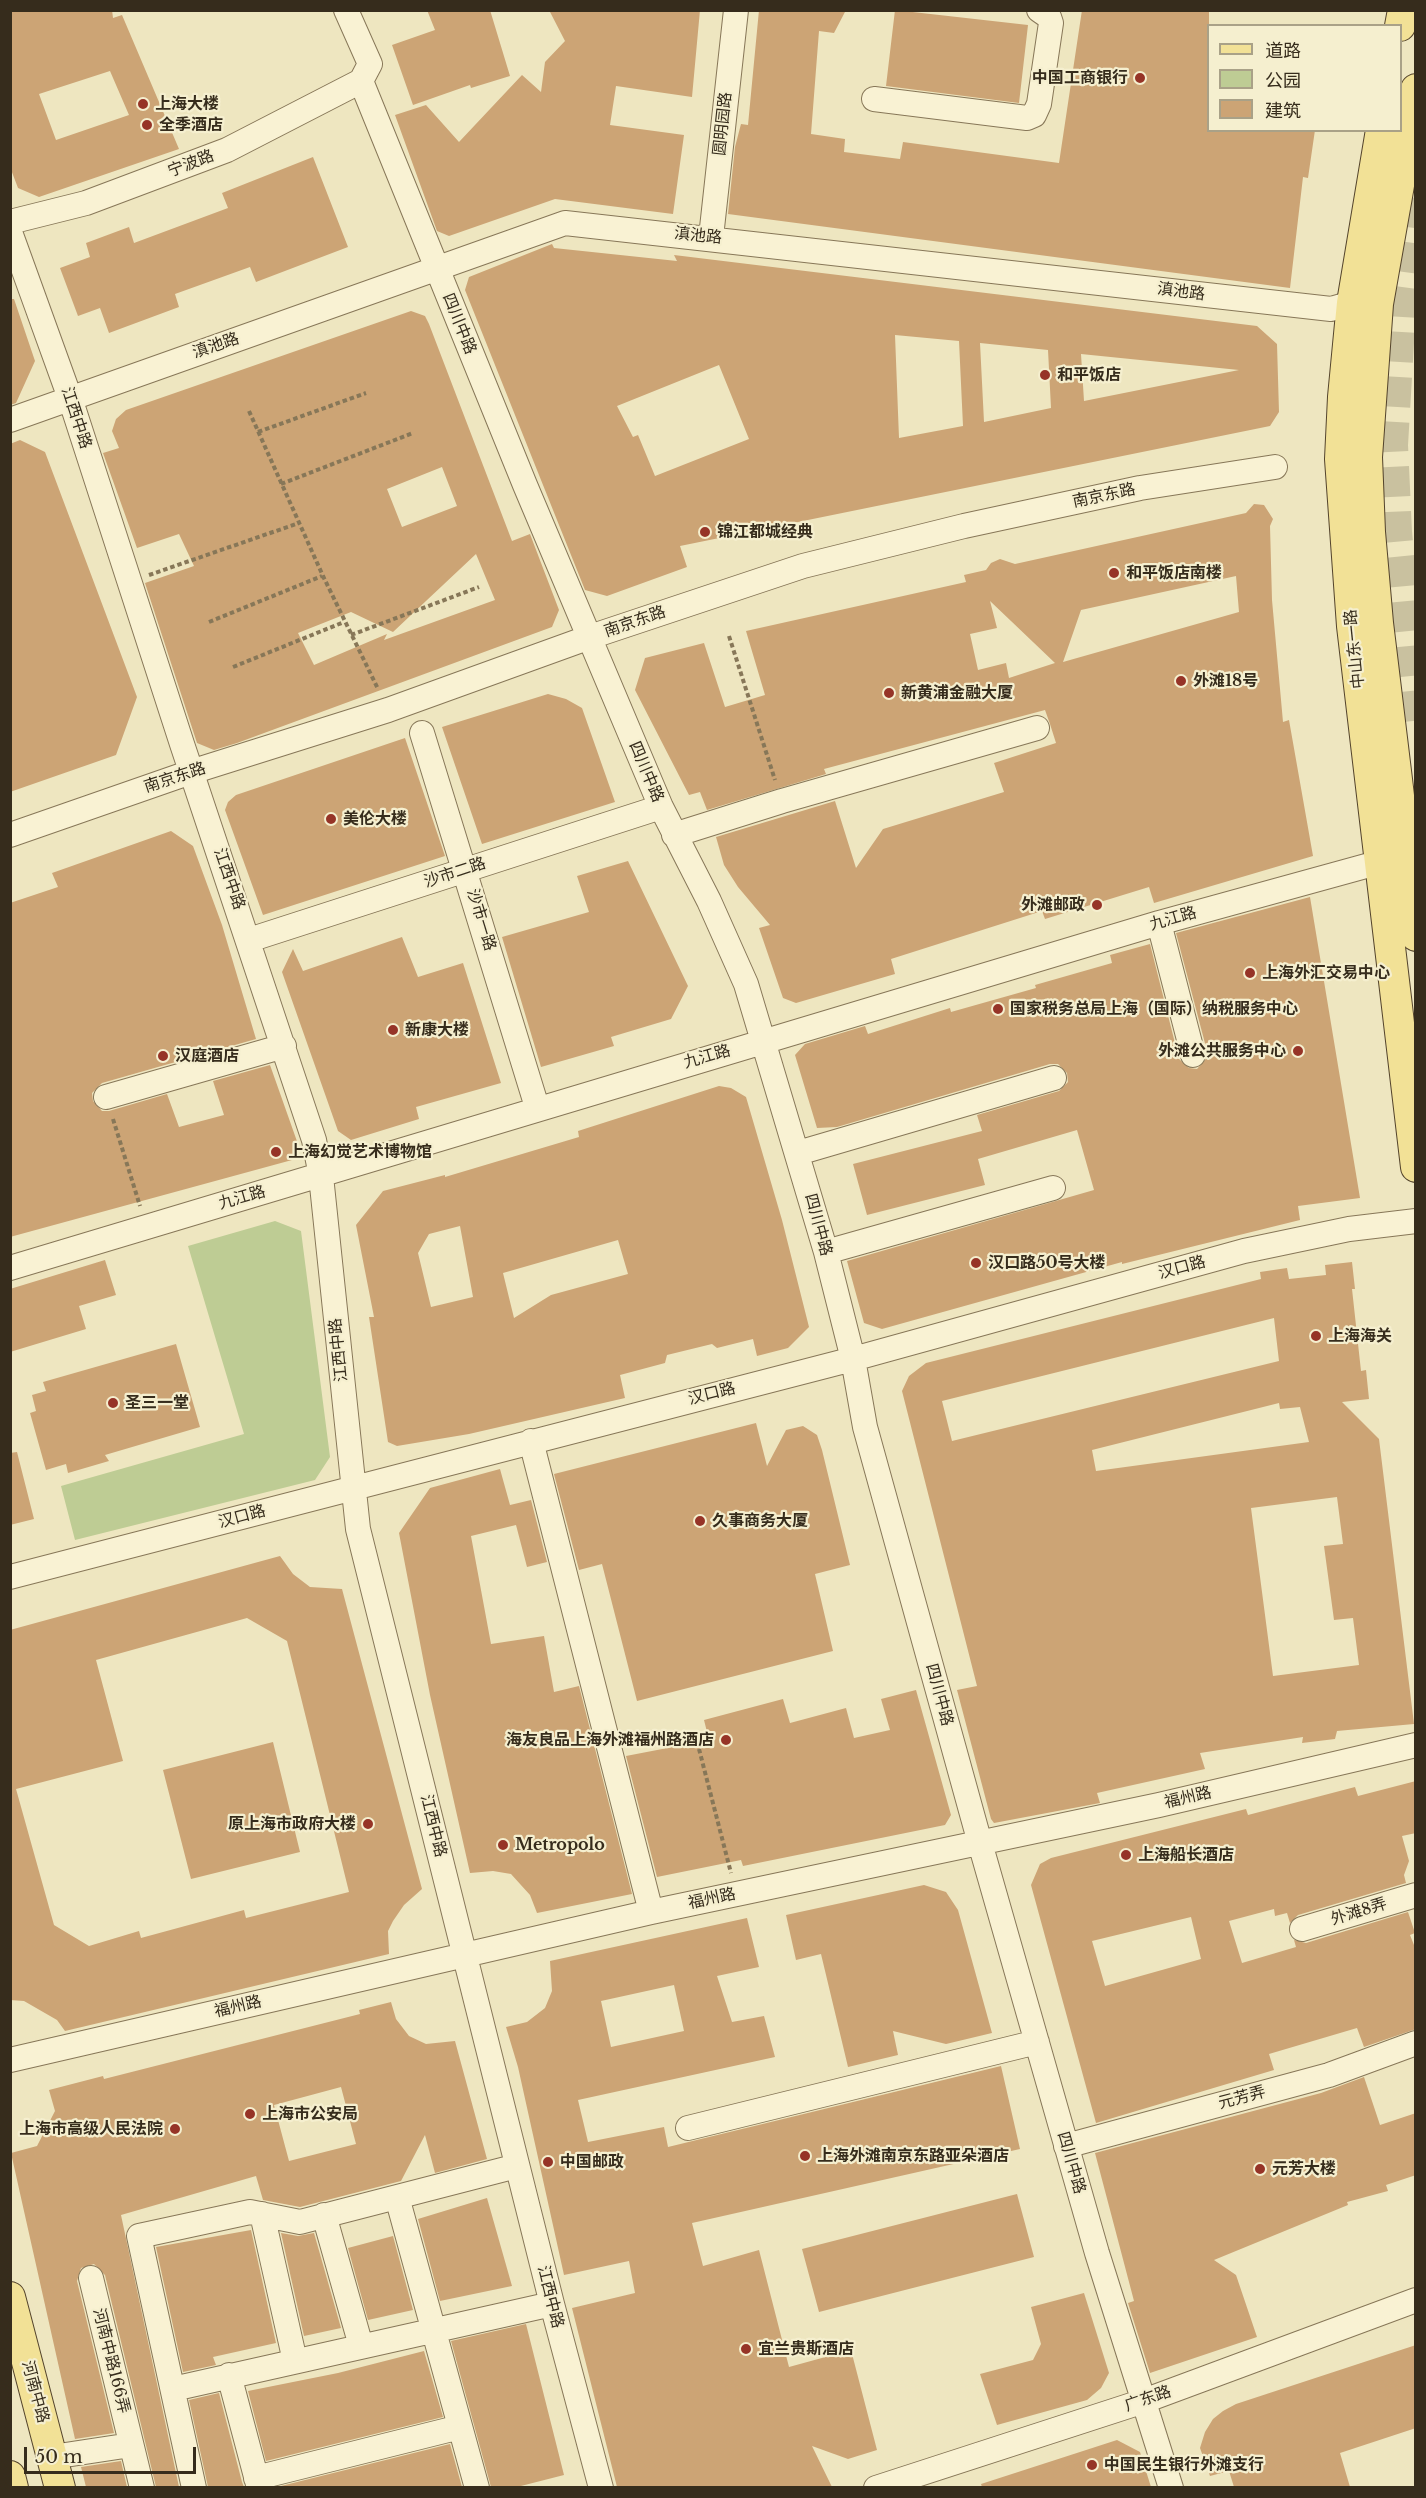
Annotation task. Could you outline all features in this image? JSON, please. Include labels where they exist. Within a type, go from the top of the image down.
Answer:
[{"type":"main road","name":"中山东一路","points":[[1416,89],[1378,304],[1367,457],[1370,532],[1416,1167]]},
{"type":"main road","name":"中山东一路","points":[[1381,132],[1352,303],[1343,397],[1340,459],[1343,534],[1393,858],[1416,936]]},
{"type":"main road","name":"河南中路","points":[[10,2297],[60,2487]]},
{"type":"main road","points":[[11,2478],[13,2487]]},
{"type":"street","points":[[346,10],[370,64],[361,81]]},
{"type":"street","name":"圆明园路","points":[[711,237],[736,10]]},
{"type":"street","points":[[874,99],[1027,118],[1034,115],[1039,104],[1051,23],[1049,17],[1039,10]]},
{"type":"street","name":"宁波路","points":[[10,222],[86,203],[227,150],[361,81]]},
{"type":"street","name":"四川中路","points":[[361,81],[661,807],[734,953],[764,1041],[826,1252],[853,1359],[865,1427],[1036,2042],[1171,2487]]},
{"type":"street","name":"滇池路","points":[[10,420],[565,223],[711,237],[1330,309],[1352,303]]},
{"type":"street","name":"江西中路","points":[[10,232],[70,398],[128,582],[314,1140],[321,1176],[358,1529],[552,2304],[601,2487]]},
{"type":"street","name":"南京东路","points":[[10,835],[191,772],[388,710],[590,637],[803,566],[907,540],[1140,488],[1275,467]]},
{"type":"street","points":[[675,835],[782,801],[1036,728]]},
{"type":"street","name":"沙市一路","points":[[422,733],[537,1107]]},
{"type":"street","name":"沙市二路","points":[[249,940],[661,807]]},
{"type":"street","name":"九江路","points":[[10,1268],[321,1176],[537,1107],[1159,923],[1393,858]]},
{"type":"street","points":[[1159,923],[1193,1054]]},
{"type":"street","points":[[106,1097],[284,1046]]},
{"type":"street","points":[[798,1153],[1054,1077]]},
{"type":"street","points":[[826,1252],[1053,1188]]},
{"type":"street","name":"汉口路","points":[[10,1577],[853,1359],[1244,1251],[1349,1229],[1416,1221]]},
{"type":"street","points":[[531,1441],[651,1912]]},
{"type":"street","name":"福州路","points":[[10,2060],[651,1912],[980,1843],[1416,1745]]},
{"type":"street","name":"外滩8弄","points":[[1302,1929],[1416,1895]]},
{"type":"street","points":[[688,2128],[1036,2042]]},
{"type":"street","name":"元芳弄","points":[[1066,2146],[1329,2074],[1416,2043]]},
{"type":"street","points":[[194,2487],[139,2236],[250,2212],[300,2222],[517,2166]]},
{"type":"street","points":[[397,2197],[477,2487]]},
{"type":"street","points":[[262,2214],[295,2361]]},
{"type":"street","points":[[324,2215],[361,2346]]},
{"type":"street","name":"河南中路166弄","points":[[91,2278],[142,2487]]},
{"type":"street","name":"广东路","points":[[876,2487],[1144,2401],[1416,2300]]},
{"type":"street","points":[[173,2389],[552,2304]]},
{"type":"street","points":[[229,2375],[257,2483],[460,2427]]},
{"type":"street","points":[[52,2457],[131,2445]]},
{"type":"path","points":[[258,432],[366,393]]},
{"type":"path","points":[[249,411],[280,484],[378,690]]},
{"type":"path","points":[[280,484],[413,433]]},
{"type":"path","points":[[128,582],[299,523]]},
{"type":"path","points":[[209,622],[323,576]]},
{"type":"path","points":[[351,635],[479,587]]},
{"type":"path","points":[[233,667],[344,622]]},
{"type":"path","points":[[729,636],[782,801]]},
{"type":"path","points":[[106,1097],[146,1227]]},
{"type":"path","points":[[699,1749],[737,1894]]},
{"type":"green space","points":[[275,1221],[301,1231],[330,1457],[315,1480],[75,1540],[61,1486],[244,1434],[188,1246]]},
{"type":"building","name":"上海大楼","points":[[10,10],[112,10],[113,18],[122,15],[179,149],[39,197],[18,188],[10,167]],"holes":[[[110,71],[129,115],[56,140],[39,94]]]},
{"type":"building","points":[[427,10],[490,10],[510,76],[471,88],[470,85],[413,105],[392,45],[435,30]]},
{"type":"building","points":[[549,10],[700,10],[692,97],[616,86],[610,125],[684,135],[673,214],[555,199],[449,236],[437,231],[395,115],[426,105],[459,142],[522,75],[541,92],[545,62],[565,41]]},
{"type":"building","points":[[759,10],[846,10],[834,33],[819,31],[811,134],[845,139],[844,152],[900,159],[903,142],[1059,163],[1082,10],[1209,10],[1207,132],[1315,132],[1308,178],[1303,177],[1290,288],[728,214],[735,147],[741,124],[748,125]]},
{"type":"building","points":[[895,10],[1028,25],[1019,103],[886,86]]},
{"type":"building","points":[[313,157],[348,247],[256,282],[250,267],[175,294],[179,307],[109,333],[100,308],[78,316],[60,268],[90,257],[86,243],[129,227],[134,243],[228,208],[222,193]]},
{"type":"building","points":[[552,244],[554,248],[677,261],[674,255],[1257,326],[1277,344],[1279,412],[1270,426],[680,546],[687,567],[607,596],[585,590],[465,290],[469,277]],"holes":[[[895,335],[959,341],[963,426],[899,438]],[[980,343],[1048,350],[1051,408],[984,422]],[[1081,354],[1239,370],[1084,401]],[[719,365],[749,439],[655,476],[638,435],[633,437],[617,406]]]},
{"type":"building","points":[[10,299],[14,299],[35,361],[16,403],[10,405]]},
{"type":"building","points":[[411,311],[425,316],[512,541],[530,534],[559,610],[552,627],[237,743],[214,750],[197,743],[145,583],[194,566],[179,534],[137,548],[103,453],[119,448],[112,431],[116,419],[126,410]],"holes":[[[442,467],[457,506],[402,527],[387,489]],[[476,554],[495,600],[384,640],[387,634],[314,665],[298,633],[351,612],[393,632]]]},
{"type":"building","points":[[20,440],[45,452],[137,697],[116,755],[10,792],[10,444]]},
{"type":"building","points":[[1254,504],[1264,505],[1273,519],[1270,526],[1272,600],[1283,722],[1289,720],[1313,856],[1154,903],[1149,887],[1045,919],[1042,911],[891,959],[895,974],[796,1003],[783,998],[759,928],[770,925],[738,887],[724,865],[716,837],[835,801],[856,868],[883,829],[1004,792],[994,763],[1056,743],[1045,710],[824,769],[826,774],[707,810],[700,792],[689,795],[635,690],[645,658],[704,643],[725,707],[765,695],[746,631],[966,582],[964,575],[986,570],[991,563],[1000,559],[1015,564],[1246,513]],"holes":[[[1236,576],[1239,612],[1063,662],[1081,610]],[[990,601],[1011,621],[1055,663],[1009,678],[1006,663],[978,670],[970,634],[997,628]]]},
{"type":"building","points":[[548,694],[566,699],[582,708],[615,802],[482,844],[442,727]]},
{"type":"building","name":"美伦大楼","points":[[405,738],[445,856],[263,915],[225,810],[228,802],[236,795]]},
{"type":"building","points":[[171,831],[193,846],[222,925],[256,1039],[102,1083],[92,1093],[93,1101],[102,1111],[109,1111],[167,1094],[179,1127],[224,1115],[213,1081],[270,1065],[299,1147],[292,1160],[10,1237],[10,903],[58,887],[52,873]]},
{"type":"building","points":[[628,861],[688,986],[671,1019],[611,1037],[614,1046],[541,1067],[502,937],[589,912],[577,876]]},
{"type":"building","points":[[1310,897],[1360,1198],[1298,1206],[1300,1220],[1122,1264],[1122,1262],[882,1329],[864,1323],[847,1261],[1094,1190],[1077,1130],[978,1159],[985,1185],[867,1215],[853,1164],[982,1131],[977,1115],[1059,1091],[1068,1082],[1067,1073],[1058,1064],[1050,1064],[837,1127],[817,1128],[795,1055],[805,1044],[865,1026],[868,1034],[950,1008],[951,1012],[1036,988],[1035,985],[1112,963],[1110,955],[1150,944],[1179,1059],[1189,1068],[1197,1069],[1206,1059],[1207,1051],[1176,933]]},
{"type":"building","name":"新康大楼","points":[[402,937],[418,977],[463,963],[501,1083],[416,1107],[419,1119],[351,1140],[338,1131],[282,972],[293,949],[303,971]]},
{"type":"building","points":[[719,1086],[731,1088],[746,1097],[782,1220],[809,1327],[788,1348],[757,1356],[753,1339],[717,1348],[712,1344],[667,1355],[665,1363],[620,1375],[625,1398],[469,1434],[397,1446],[388,1442],[369,1317],[374,1317],[356,1225],[383,1191],[445,1175],[445,1177],[579,1137],[578,1131]],"holes":[[[460,1226],[473,1297],[431,1307],[418,1253],[429,1234]],[[618,1240],[628,1274],[551,1295],[514,1318],[503,1273]]]},
{"type":"building","points":[[105,1260],[116,1295],[79,1306],[86,1329],[10,1352],[10,1289]]},
{"type":"building","points":[[1352,1262],[1355,1289],[1352,1289],[1361,1371],[1366,1370],[1369,1399],[1342,1402],[1379,1439],[1414,1724],[1337,1731],[1335,1739],[1302,1743],[1303,1737],[1200,1753],[1205,1769],[1097,1793],[1100,1803],[994,1823],[991,1819],[957,1690],[977,1686],[902,1391],[909,1376],[926,1363],[1261,1279],[1260,1272],[1287,1268],[1289,1279],[1326,1275],[1325,1265]],"holes":[[[1274,1318],[1279,1361],[952,1441],[942,1401]],[[1279,1403],[1280,1409],[1300,1407],[1309,1442],[1096,1471],[1092,1450]],[[1337,1497],[1343,1544],[1324,1546],[1334,1620],[1353,1618],[1359,1665],[1273,1676],[1251,1508]]]},
{"type":"building","name":"圣三一堂","points":[[176,1344],[200,1427],[105,1455],[109,1461],[68,1473],[66,1464],[46,1470],[30,1413],[36,1411],[32,1395],[46,1391],[43,1382]]},
{"type":"building","name":"久事商务大厦","points":[[756,1423],[767,1466],[786,1430],[803,1426],[817,1435],[850,1565],[815,1574],[833,1651],[637,1701],[602,1564],[579,1570],[554,1474]]},
{"type":"building","points":[[17,1452],[34,1519],[10,1525],[10,1453]]},
{"type":"building","points":[[500,1469],[510,1505],[531,1500],[547,1562],[527,1567],[516,1525],[471,1536],[491,1644],[544,1636],[554,1692],[579,1686],[632,1894],[537,1913],[530,1895],[511,1874],[493,1871],[470,1873],[430,1695],[399,1533],[430,1488]]},
{"type":"building","name":"原上海市政府大楼","points":[[280,1556],[293,1574],[310,1587],[342,1589],[422,1889],[404,1905],[393,1921],[388,1931],[389,1954],[65,2031],[57,2020],[24,2001],[10,2000],[10,1630]],"holes":[[[247,1618],[287,1641],[349,1892],[246,1918],[244,1910],[141,1938],[139,1931],[89,1946],[54,1925],[16,1789],[123,1761],[96,1660]]]},
{"type":"building","points":[[916,1690],[951,1815],[945,1825],[743,1866],[741,1860],[657,1877],[626,1756],[709,1740],[704,1720],[783,1699],[790,1723],[846,1708],[854,1738],[890,1730],[881,1699]]},
{"type":"building","points":[[273,1742],[300,1852],[191,1879],[163,1770]]},
{"type":"building","points":[[1416,1781],[1416,1833],[1402,1836],[1409,1861],[1404,1875],[1406,1883],[1298,1915],[1290,1923],[1287,1913],[1275,1916],[1274,1909],[1229,1921],[1242,1963],[1296,1947],[1294,1940],[1306,1943],[1408,1912],[1415,1933],[1410,1935],[1416,1950],[1416,2029],[1364,2047],[1357,2028],[1269,2054],[1274,2070],[1096,2123],[1031,1885],[1040,1864],[1051,1858],[1246,1809],[1248,1815],[1355,1787],[1358,1796]],"holes":[[[1191,1917],[1201,1959],[1105,1986],[1092,1941]]]},
{"type":"building","points":[[924,1885],[946,1892],[958,1910],[992,2033],[946,2044],[893,2031],[898,2055],[848,2067],[821,1954],[796,1960],[786,1915]]},
{"type":"building","points":[[747,1918],[759,1967],[717,1976],[732,2022],[764,2016],[775,2057],[578,2100],[588,2142],[664,2127],[668,2147],[1001,2066],[1020,2149],[692,2223],[703,2266],[759,2250],[789,2367],[851,2350],[877,2450],[848,2459],[812,2446],[832,2487],[617,2487],[572,2308],[635,2293],[629,2261],[564,2275],[518,2067],[506,2027],[527,2022],[545,2008],[552,1991],[550,1961]],"holes":[[[674,1985],[684,2031],[611,2047],[601,2001]]]},
{"type":"building","points":[[391,2002],[396,2019],[409,2036],[426,2044],[455,2041],[487,2159],[435,2173],[425,2135],[401,2181],[300,2207],[263,2200],[256,2176],[121,2215],[179,2487],[156,2487],[105,2275],[94,2264],[81,2268],[77,2281],[114,2433],[75,2439],[11,2153],[37,2146],[55,2111],[49,2090],[103,2076],[104,2079],[360,2014],[359,2010]],"holes":[[[341,2087],[356,2144],[289,2161],[274,2105]]]},
{"type":"building","points":[[1364,2077],[1380,2125],[1416,2113],[1416,2175],[1386,2185],[1388,2191],[1347,2202],[1348,2205],[1214,2260],[1236,2275],[1257,2337],[1150,2373],[1128,2303],[1134,2301],[1095,2153],[1321,2093]]},
{"type":"building","points":[[1017,2194],[1034,2257],[819,2312],[802,2249]]},
{"type":"building","points":[[487,2198],[512,2286],[440,2301],[418,2219]]},
{"type":"building","points":[[251,2230],[276,2343],[213,2357],[216,2365],[183,2372],[156,2247]]},
{"type":"building","points":[[281,2233],[298,2236],[314,2233],[341,2328],[304,2336]]},
{"type":"building","points":[[393,2236],[413,2310],[368,2320],[348,2248]]},
{"type":"building","points":[[1084,2293],[1109,2373],[1101,2388],[1087,2400],[997,2425],[980,2374],[1033,2360],[1041,2344],[1031,2307]]},
{"type":"building","points":[[526,2324],[564,2475],[517,2487],[491,2487],[451,2341]]},
{"type":"building","points":[[1416,2345],[1416,2428],[1340,2453],[1350,2487],[1234,2487],[1229,2471],[1210,2476],[1200,2448],[1205,2432],[1213,2419],[1223,2411],[1236,2404]]},
{"type":"building","points":[[424,2351],[443,2417],[266,2461],[248,2391],[338,2373]]},
{"type":"building","points":[[219,2393],[244,2487],[208,2487],[189,2400]]},
{"type":"building","name":"中国民生银行外滩支行","points":[[1117,2440],[1140,2452],[1151,2487],[982,2487],[981,2484]]},
{"type":"building","points":[[450,2444],[462,2487],[277,2487]]},
{"type":"building","points":[[121,2461],[127,2487],[86,2487],[81,2467]]},
{"type":"tunnel","points":[[1416,198],[1401,309],[1393,445],[1397,532],[1416,730]]},
{"type":"place","name":"中国工商银行","points":[[1140,78]]},
{"type":"place","name":"上海大楼","points":[[143,104]]},
{"type":"place","name":"全季酒店","points":[[147,125]]},
{"type":"place","name":"和平饭店","points":[[1045,375]]},
{"type":"place","name":"锦江都城经典","points":[[705,532]]},
{"type":"place","name":"和平饭店南楼","points":[[1114,573]]},
{"type":"place","name":"外滩18号","points":[[1181,681]]},
{"type":"place","name":"新黄浦金融大厦","points":[[889,693]]},
{"type":"place","name":"美伦大楼","points":[[331,819]]},
{"type":"place","name":"外滩邮政","points":[[1097,905]]},
{"type":"place","name":"上海外汇交易中心","points":[[1250,973]]},
{"type":"place","name":"国家税务总局上海（国际）纳税服务中心","points":[[998,1009]]},
{"type":"place","name":"新康大楼","points":[[393,1030]]},
{"type":"place","name":"外滩公共服务中心","points":[[1298,1051]]},
{"type":"place","name":"汉庭酒店","points":[[163,1056]]},
{"type":"place","name":"上海幻觉艺术博物馆","points":[[276,1152]]},
{"type":"place","name":"汉口路50号大楼","points":[[976,1263]]},
{"type":"place","name":"上海海关","points":[[1316,1336]]},
{"type":"place","name":"圣三一堂","points":[[113,1403]]},
{"type":"place","name":"久事商务大厦","points":[[700,1521]]},
{"type":"place","name":"海友良品上海外滩福州路酒店","points":[[726,1740]]},
{"type":"place","name":"原上海市政府大楼","points":[[368,1824]]},
{"type":"place","name":"Metropolo","points":[[503,1845]]},
{"type":"place","name":"上海船长酒店","points":[[1126,1855]]},
{"type":"place","name":"上海市公安局","points":[[250,2114]]},
{"type":"place","name":"上海市高级人民法院","points":[[175,2129]]},
{"type":"place","name":"上海外滩南京东路亚朵酒店","points":[[805,2156]]},
{"type":"place","name":"中国邮政","points":[[548,2162]]},
{"type":"place","name":"元芳大楼","points":[[1260,2169]]},
{"type":"place","name":"宜兰贵斯酒店","points":[[746,2349]]},
{"type":"place","name":"中国民生银行外滩支行","points":[[1092,2465]]}]
